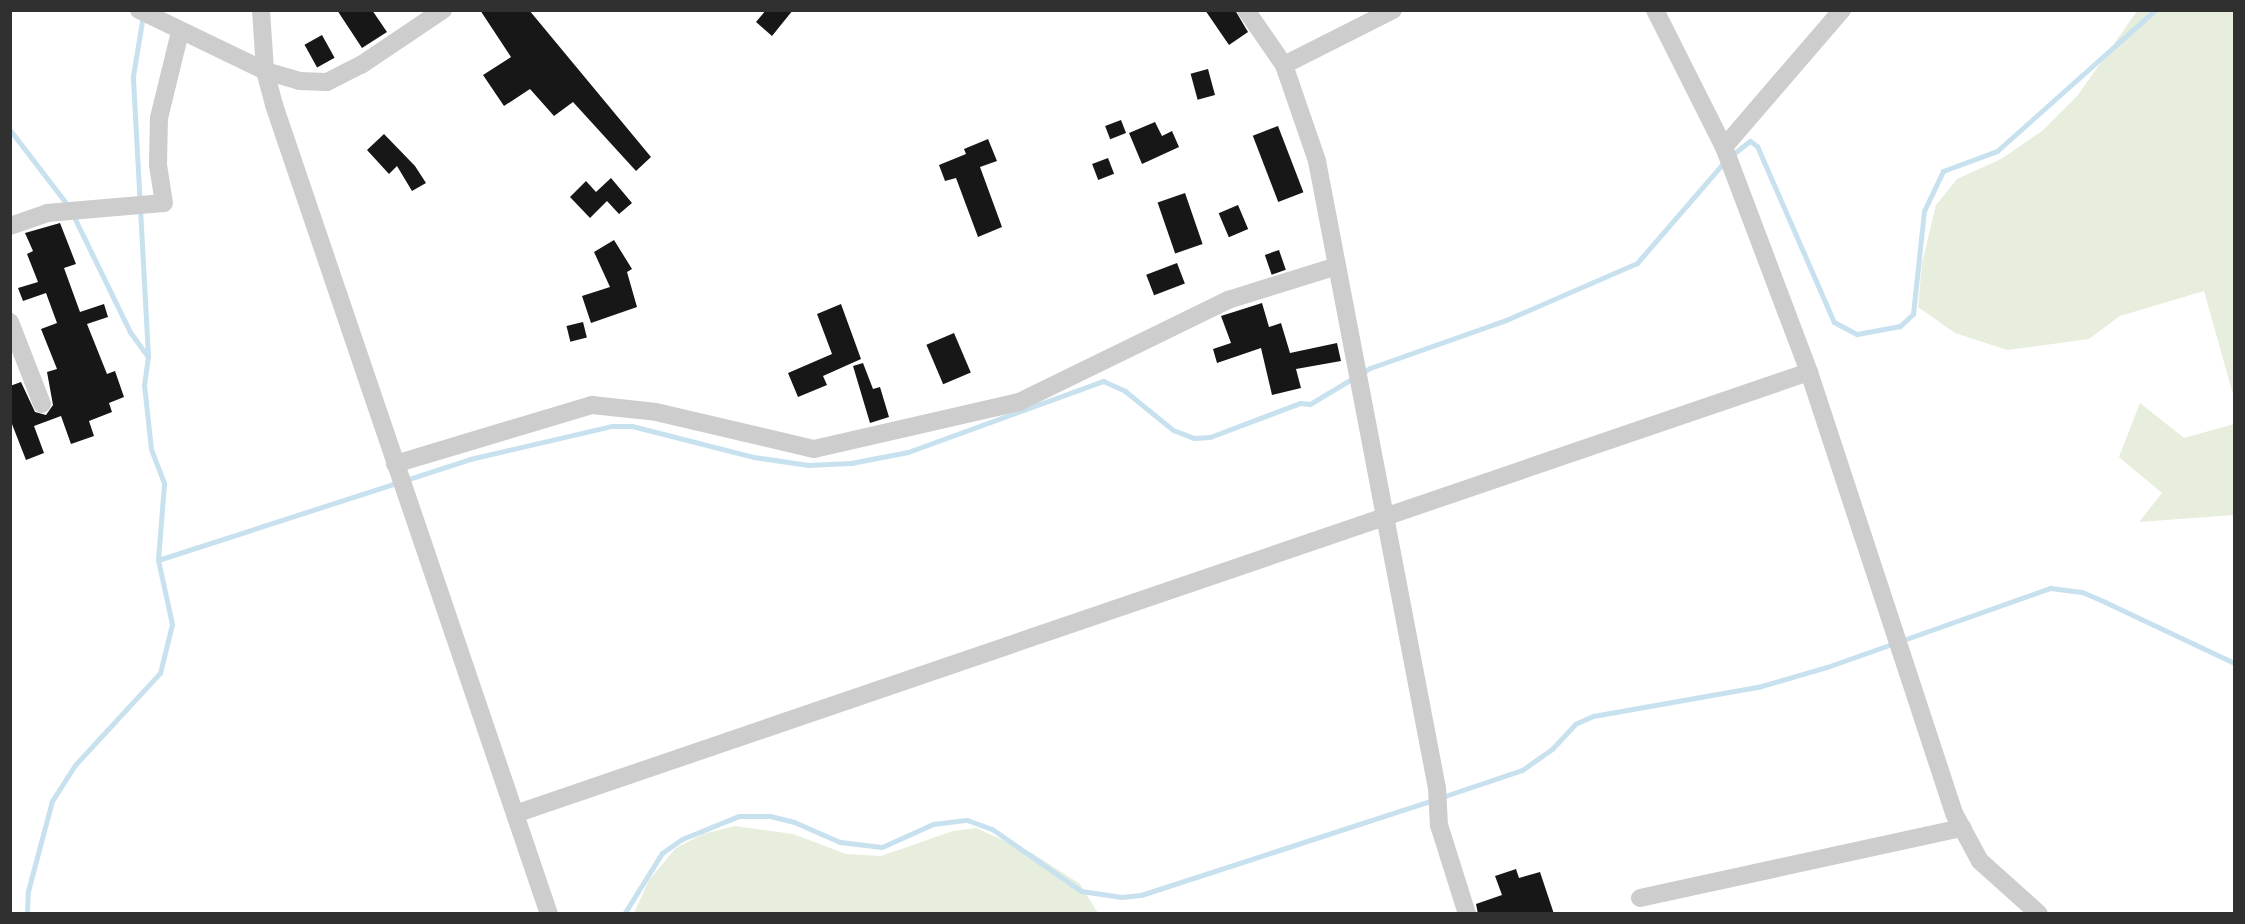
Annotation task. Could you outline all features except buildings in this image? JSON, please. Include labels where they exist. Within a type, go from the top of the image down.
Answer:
[{"type":"street","points":[[139,10],[180,32],[265,71],[298,81],[327,82],[361,64],[443,10]]},
{"type":"street","points":[[261,10],[265,71],[395,464],[549,914]]},
{"type":"street","points":[[1246,10],[1284,65],[1317,161],[1437,788],[1439,825],[1467,914]]},
{"type":"street","points":[[1284,65],[1393,10]]},
{"type":"street","points":[[1655,10],[1724,147],[1809,372],[1962,828],[1980,861],[2040,914]]},
{"type":"street","points":[[1724,147],[1842,10]]},
{"type":"street","points":[[10,226],[47,213],[164,203],[158,164],[159,118],[180,32]]},
{"type":"street","points":[[395,464],[592,405],[656,412],[814,449],[1019,402],[1228,300],[1337,266]]},
{"type":"street","points":[[10,322],[16,356],[42,404]]},
{"type":"street","points":[[515,814],[1384,515],[1809,372]]},
{"type":"street","points":[[1640,897],[1962,828]]},
{"type":"green space","points":[[2137,11],[2234,11],[2234,398],[2204,291],[2120,316],[2089,339],[2007,350],[1955,333],[1918,307],[1922,263],[1936,205],[1957,179],[2001,159],[2042,131],[2078,95]]},
{"type":"green space","points":[[2140,403],[2184,438],[2234,424],[2234,515],[2139,522],[2162,493],[2119,457]]},
{"type":"green space","points":[[735,826],[793,834],[846,854],[881,856],[953,831],[976,828],[1032,853],[1080,884],[1098,913],[634,913],[649,880],[676,848],[703,834]]},
{"type":"waterway","points":[[1732,155],[1750,141],[1757,146],[1834,322],[1857,334],[1900,326],[1913,314],[1924,211],[1943,171],[1997,151],[2155,10]]},
{"type":"waterway","points":[[27,914],[28,891],[52,801],[75,765],[160,673],[172,624],[158,560],[164,483],[151,449],[144,385],[148,356],[133,76],[143,15]]},
{"type":"waterway","points":[[10,130],[69,207]]},
{"type":"waterway","points":[[158,560],[470,459],[612,426],[632,426],[754,457],[808,465],[851,463],[908,452],[1103,381],[1125,391],[1173,430],[1194,438],[1210,437],[1300,403],[1310,404],[1370,368],[1506,320],[1637,263],[1725,161]]},
{"type":"waterway","points":[[73,215],[130,332],[147,355]]},
{"type":"waterway","points":[[1445,796],[1522,770],[1552,749],[1575,724],[1593,716],[1758,687],[1827,667],[2050,588],[2082,592],[2234,663]]},
{"type":"waterway","points":[[624,914],[662,853],[682,839],[739,816],[770,816],[794,822],[840,842],[882,847],[933,824],[967,820],[992,829],[1081,891],[1122,897],[1141,895],[1428,802]]}]
